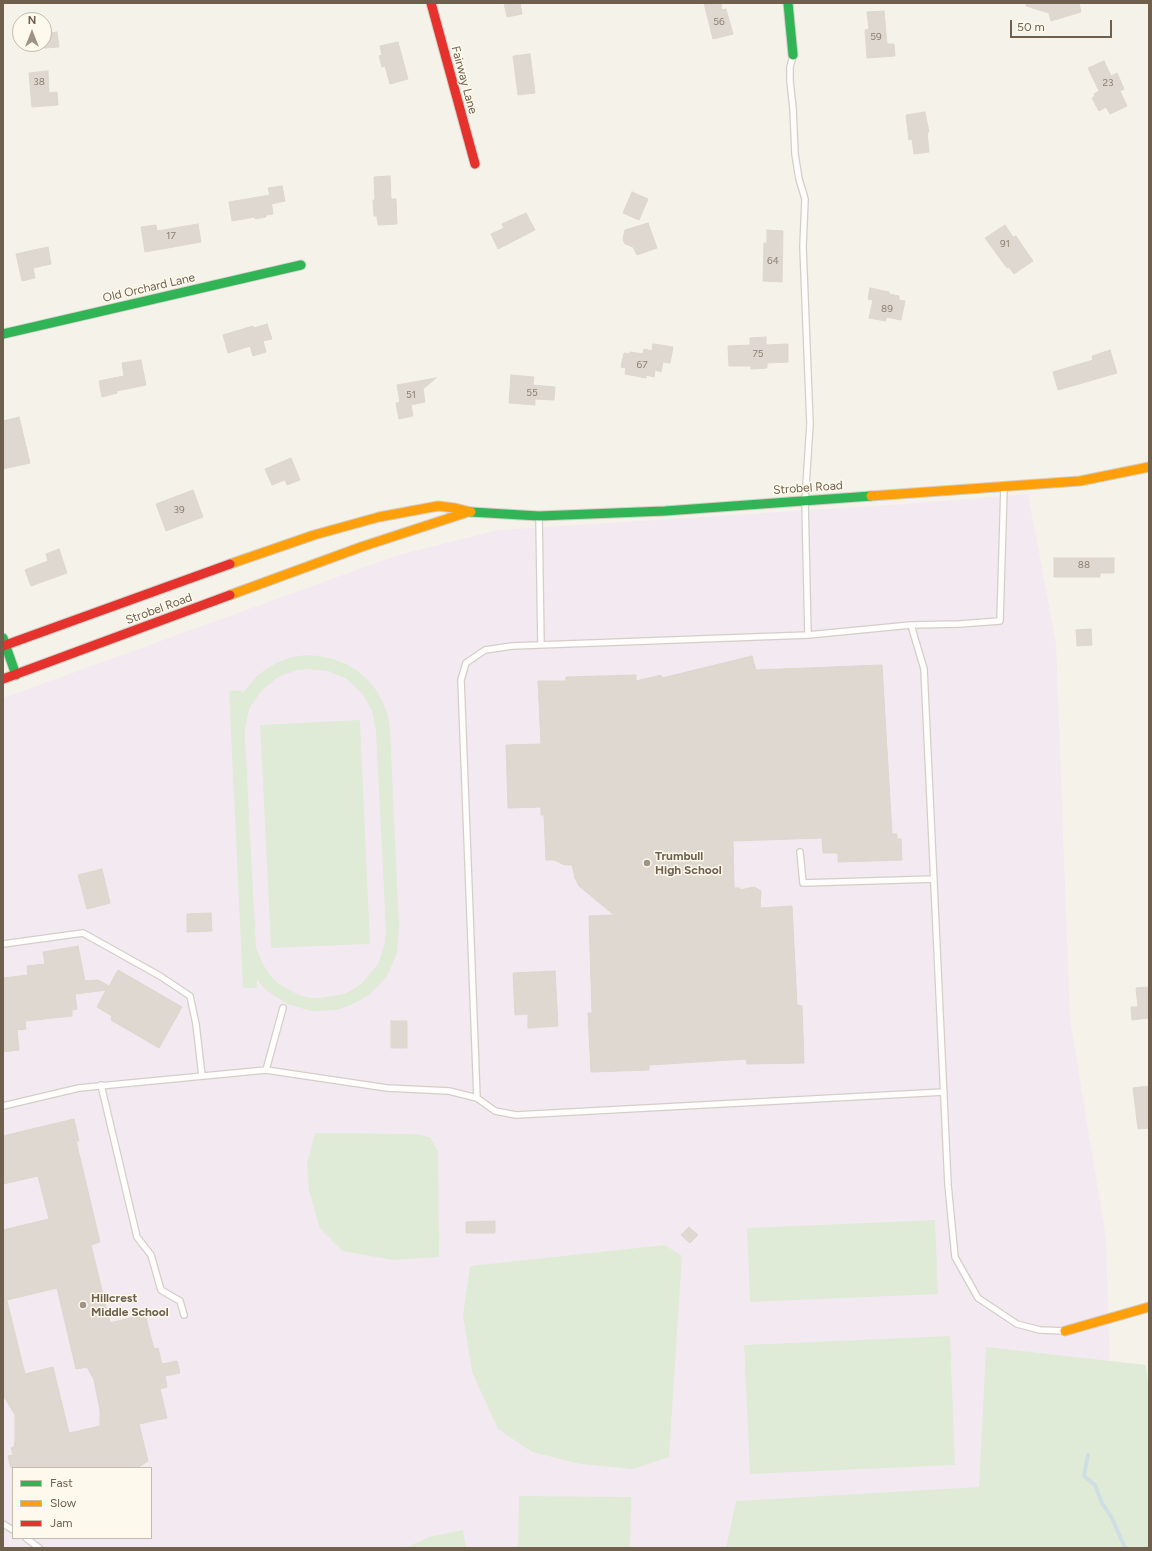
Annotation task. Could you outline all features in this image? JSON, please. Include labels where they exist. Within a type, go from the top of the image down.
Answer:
[{"type":"street","name":"Fairway Lane","points":[[431,3],[475,164]]},
{"type":"street","points":[[788,3],[793,55]]},
{"type":"street","name":"Old Orchard Lane","points":[[3,334],[301,265]]},
{"type":"street","name":"Strobel Road","points":[[4,643],[224,566],[379,517],[438,506],[455,508],[468,512],[539,516],[665,511],[1080,481],[1149,467]]},
{"type":"street","name":"Strobel Road","points":[[3,679],[322,558],[361,547],[468,512]]},
{"type":"street","points":[[4,643],[16,675]]},
{"type":"street","points":[[1065,1331],[1149,1307]]},
{"type":"lane","points":[[793,55],[790,67],[790,81],[795,154],[799,179],[805,199],[803,247],[810,424],[804,501],[808,635]]},
{"type":"lane","points":[[476,1098],[460,680],[466,663],[485,650],[512,646],[808,635],[911,625],[1000,621],[1004,487]]},
{"type":"lane","points":[[539,516],[541,645]]},
{"type":"lane","points":[[911,625],[924,669],[948,1185],[955,1257],[978,1298],[1004,1316],[1017,1324],[1040,1330],[1065,1331]]},
{"type":"lane","points":[[800,852],[803,883],[934,879]]},
{"type":"lane","points":[[3,944],[83,934],[160,976],[190,996],[196,1024],[202,1076]]},
{"type":"lane","points":[[266,1070],[283,1008]]},
{"type":"lane","points":[[3,1106],[80,1088],[101,1085],[163,1081],[266,1070],[387,1088],[449,1091],[476,1098],[495,1111],[516,1115],[944,1092]]},
{"type":"lane","points":[[101,1085],[137,1237],[152,1255],[161,1290],[180,1301],[184,1315]]},
{"type":"lane","points":[[3,1524],[12,1529]]},
{"type":"lane","points":[[27,1539],[39,1548]]},
{"type":"shaded area","points":[[1028,494],[1056,643],[1070,1020],[1106,1238],[1111,1408],[1066,1548],[3,1548],[3,698],[398,555],[498,530],[905,504]]},
{"type":"green space","points":[[306,655],[320,656],[346,664],[358,671],[377,691],[388,716],[390,730],[399,928],[397,953],[387,976],[370,994],[359,1001],[336,1010],[311,1011],[287,1004],[266,990],[257,980],[257,988],[243,988],[229,691],[242,690],[243,693],[256,677],[267,668],[292,657]],"holes":[[[307,669],[328,671],[347,679],[362,693],[372,711],[376,731],[386,931],[385,943],[378,964],[363,982],[344,994],[321,998],[310,998],[299,995],[279,984],[264,966],[256,948],[245,727],[250,707],[262,690],[278,677],[297,670]]]},
{"type":"green space","points":[[360,720],[370,944],[271,948],[260,725]]},
{"type":"green space","points":[[315,1133],[414,1134],[430,1137],[438,1151],[439,1257],[393,1260],[342,1251],[320,1229],[309,1191],[307,1164]]},
{"type":"green space","points":[[935,1220],[938,1294],[750,1302],[747,1228]]},
{"type":"green space","points":[[665,1245],[682,1256],[669,1457],[633,1469],[581,1464],[532,1452],[498,1429],[472,1372],[463,1315],[470,1266]]},
{"type":"green space","points":[[950,1336],[955,1465],[750,1474],[744,1345]]},
{"type":"green space","points":[[986,1347],[1146,1365],[1149,1392],[1149,1548],[726,1548],[736,1501],[979,1487]]},
{"type":"green space","points":[[519,1496],[631,1497],[630,1548],[518,1548]]},
{"type":"green space","points":[[463,1530],[466,1548],[405,1548],[429,1537]]},
{"type":"building","points":[[504,3],[520,3],[522,14],[507,17]]},
{"type":"building","points":[[704,3],[721,3],[722,10],[726,9],[733,34],[713,39]]},
{"type":"building","points":[[1027,3],[1079,3],[1081,12],[1051,21],[1049,13],[1026,6]]},
{"type":"building","points":[[884,11],[887,44],[894,44],[895,56],[867,58],[865,30],[869,29],[867,12]]},
{"type":"building","points":[[57,32],[59,47],[52,47],[52,33]]},
{"type":"building","points":[[398,42],[408,79],[390,84],[385,66],[382,67],[379,56],[382,55],[380,46]]},
{"type":"building","points":[[530,54],[535,93],[518,95],[513,56]]},
{"type":"building","points":[[1104,61],[1111,76],[1117,73],[1124,89],[1120,91],[1127,106],[1110,114],[1106,107],[1099,111],[1092,98],[1095,96],[1094,94],[1099,91],[1088,68]]},
{"type":"building","points":[[48,71],[49,93],[57,92],[58,105],[32,107],[29,73]]},
{"type":"building","points":[[925,112],[929,132],[927,132],[929,152],[914,154],[912,139],[909,140],[906,115]]},
{"type":"building","points":[[390,176],[391,199],[396,199],[397,224],[378,225],[377,216],[374,216],[374,177]]},
{"type":"building","points":[[282,186],[285,201],[272,204],[273,214],[266,215],[266,217],[255,219],[255,217],[232,221],[229,202],[270,195],[268,188]]},
{"type":"building","points":[[632,192],[648,199],[639,220],[623,213]]},
{"type":"building","points":[[526,213],[535,230],[498,249],[491,234],[504,228],[502,224]]},
{"type":"building","points":[[648,223],[657,248],[637,255],[633,247],[625,244],[623,239],[625,230]]},
{"type":"building","points":[[198,224],[201,242],[145,252],[141,227],[156,225],[157,231]]},
{"type":"building","points":[[1005,225],[1013,237],[1016,236],[1033,261],[1014,274],[1009,267],[1007,268],[985,238]]},
{"type":"building","points":[[767,230],[783,231],[782,282],[763,281],[764,243],[767,243]]},
{"type":"building","points":[[48,247],[51,264],[33,268],[35,278],[22,281],[16,254]]},
{"type":"building","points":[[870,288],[889,292],[889,294],[899,296],[899,300],[905,301],[901,320],[886,317],[886,321],[869,318],[873,300],[868,299]]},
{"type":"building","points":[[267,324],[272,339],[263,341],[266,352],[253,356],[250,346],[228,353],[223,335],[253,326],[254,328]]},
{"type":"building","points":[[766,337],[766,345],[788,344],[788,362],[767,363],[767,368],[751,369],[751,366],[729,366],[728,346],[750,345],[750,338]]},
{"type":"building","points":[[653,344],[673,347],[670,363],[663,362],[661,372],[655,370],[654,377],[646,375],[646,378],[625,374],[626,368],[621,367],[624,353],[630,354],[630,352],[643,354],[644,349],[652,351]]},
{"type":"building","points":[[1110,350],[1117,373],[1058,390],[1053,372],[1093,360],[1092,356]]},
{"type":"building","points":[[141,360],[146,385],[117,391],[117,393],[102,397],[99,381],[124,376],[122,363]]},
{"type":"building","points":[[511,375],[534,377],[533,385],[555,387],[554,400],[535,399],[535,405],[509,403]]},
{"type":"building","points":[[436,378],[423,389],[425,402],[411,405],[413,416],[399,419],[396,403],[400,402],[397,385]]},
{"type":"building","points":[[19,417],[30,463],[3,469],[3,421]]},
{"type":"building","points":[[291,458],[300,480],[287,485],[285,480],[272,485],[265,469]]},
{"type":"building","points":[[193,490],[203,517],[166,531],[156,504]]},
{"type":"building","points":[[59,549],[67,573],[31,586],[25,570],[48,561],[46,554]]},
{"type":"building","points":[[1054,558],[1114,558],[1114,573],[1100,573],[1100,577],[1054,577]]},
{"type":"building","points":[[1091,629],[1092,645],[1077,646],[1076,630]]},
{"type":"building","name":"Trumbull High School","points":[[752,656],[756,670],[882,665],[892,834],[897,834],[897,839],[901,839],[902,860],[838,862],[838,853],[823,853],[822,838],[733,841],[734,888],[740,888],[740,890],[754,887],[761,891],[760,908],[792,906],[797,1005],[802,1006],[804,1063],[747,1064],[746,1059],[649,1065],[649,1070],[591,1072],[588,1013],[592,1013],[589,916],[614,915],[579,886],[575,878],[572,865],[565,865],[554,860],[546,860],[544,815],[541,815],[541,807],[508,808],[506,745],[541,744],[538,681],[566,681],[566,677],[636,675],[636,681],[661,675],[662,678]]},
{"type":"building","points":[[102,869],[110,903],[87,909],[78,875]]},
{"type":"building","points":[[211,913],[212,931],[187,932],[187,914]]},
{"type":"building","points":[[78,946],[85,981],[98,980],[109,986],[118,970],[182,1007],[159,1048],[111,1020],[112,1016],[97,1007],[106,990],[75,994],[77,1009],[72,1010],[72,1016],[25,1021],[26,1029],[17,1030],[19,1050],[3,1052],[3,978],[28,975],[27,966],[45,964],[43,952]]},
{"type":"building","points":[[555,971],[558,1026],[528,1028],[528,1014],[515,1015],[513,973]]},
{"type":"building","points":[[1149,987],[1149,1018],[1132,1020],[1131,1007],[1138,1007],[1136,988]]},
{"type":"building","points":[[391,1021],[407,1021],[407,1048],[391,1048]]},
{"type":"building","points":[[1149,1086],[1149,1128],[1138,1129],[1133,1088]]},
{"type":"building","name":"Hillcrest Middle School","points":[[74,1119],[79,1141],[76,1141],[100,1242],[91,1245],[110,1323],[145,1314],[154,1349],[158,1348],[162,1364],[177,1361],[180,1373],[165,1376],[167,1387],[160,1389],[167,1418],[139,1424],[148,1461],[139,1467],[11,1468],[8,1456],[13,1455],[11,1448],[14,1447],[15,1441],[15,1415],[3,1395],[3,1230],[49,1219],[38,1176],[3,1184],[3,1136]],"holes":[[[57,1288],[76,1369],[87,1367],[94,1380],[100,1410],[100,1426],[69,1433],[53,1367],[25,1374],[7,1301],[3,1301]]]},
{"type":"building","points":[[495,1221],[495,1233],[466,1233],[466,1222]]},
{"type":"building","points":[[689,1227],[698,1235],[690,1243],[681,1235]]},
{"type":"waterway","points":[[1088,1455],[1084,1476],[1095,1485],[1102,1503],[1112,1518],[1125,1548]]},
{"type":"traffic: fast","points":[[788,3],[793,55]]},
{"type":"traffic: fast","points":[[3,334],[301,265]]},
{"type":"traffic: fast","points":[[471,512],[539,516],[665,511],[871,496]]},
{"type":"traffic: fast","points":[[3,638],[16,675]]},
{"type":"traffic: slow","points":[[871,496],[1080,481],[1149,467]]},
{"type":"traffic: slow","points":[[230,564],[314,535],[379,517],[438,506],[471,512]]},
{"type":"traffic: slow","points":[[230,595],[361,547],[468,512]]},
{"type":"traffic: slow","points":[[1065,1331],[1149,1307]]},
{"type":"traffic: jam","points":[[431,3],[475,164]]},
{"type":"traffic: jam","points":[[3,646],[230,564]]},
{"type":"traffic: jam","points":[[3,679],[230,595]]},
{"type":"place","name":"Trumbull High School","points":[[647,863]]},
{"type":"place","name":"Hillcrest Middle School","points":[[83,1305]]}]
